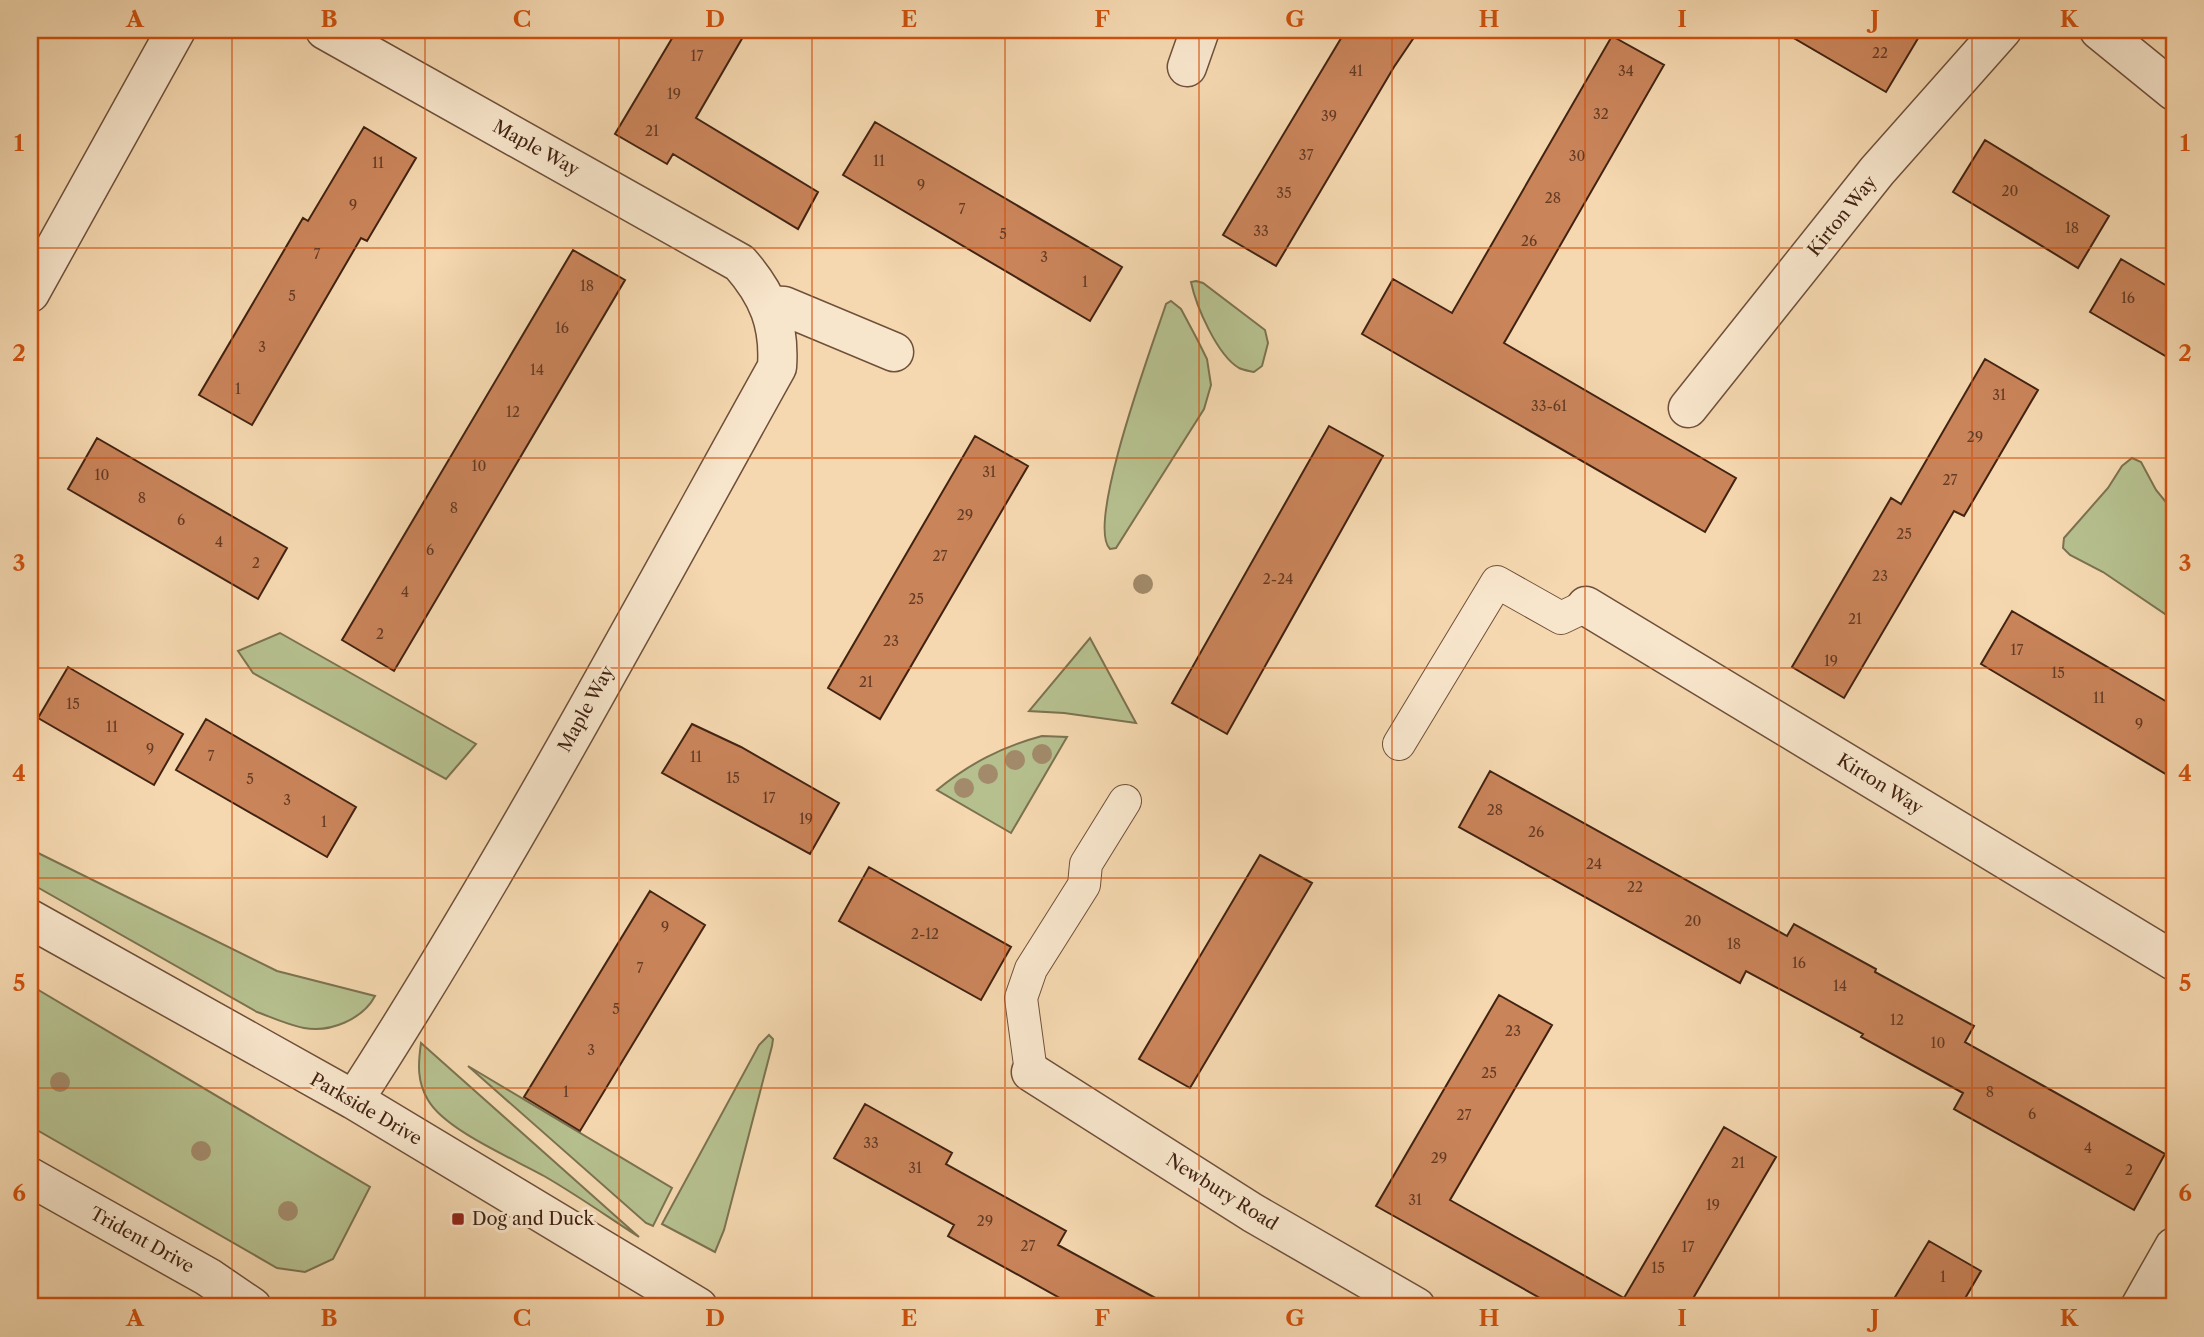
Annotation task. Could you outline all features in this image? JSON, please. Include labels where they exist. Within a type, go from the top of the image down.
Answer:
[{"type":"street","points":[[30,293],[176,30]]},
{"type":"street","name":"Maple Way","points":[[325,30],[740,263],[756,282],[768,305],[779,343],[777,367],[550,774],[407,1018],[354,1100]]},
{"type":"street","points":[[1187,67],[1200,30]]},
{"type":"street","name":"Kirton Way","points":[[1688,408],[1877,171],[2002,30]]},
{"type":"street","points":[[2099,30],[2174,91]]},
{"type":"street","points":[[768,305],[784,306],[894,352]]},
{"type":"street","name":"Kirton Way","points":[[1586,606],[2174,961]]},
{"type":"street","name":"Parkside Drive","points":[[30,919],[354,1100],[698,1307]]},
{"type":"street","name":"Newbury Road","points":[[1031,1072],[1253,1213],[1416,1307]]},
{"type":"street","name":"Trident Drive","points":[[30,1177],[208,1278],[252,1307]]},
{"type":"street","points":[[2140,1307],[2174,1247]]},
{"type":"lane","points":[[1399,744],[1497,582],[1561,618],[1586,606]]},
{"type":"lane","points":[[1031,1072],[1021,998],[1031,969],[1084,885],[1086,864],[1125,801]]},
{"type":"green space","points":[[1191,282],[1203,283],[1265,330],[1268,343],[1262,366],[1254,372],[1239,368],[1231,362],[1215,341],[1194,292]]},
{"type":"green space","points":[[1171,301],[1181,309],[1207,359],[1211,385],[1204,409],[1116,548],[1110,549],[1105,533],[1114,471],[1124,431],[1166,304]]},
{"type":"green space","points":[[2132,458],[2141,462],[2156,490],[2174,512],[2174,620],[2063,548],[2064,538],[2108,488],[2122,466]]},
{"type":"green space","points":[[280,633],[476,744],[446,779],[253,673],[238,651]]},
{"type":"green space","points":[[1090,638],[1136,723],[1029,711]]},
{"type":"green space","points":[[1042,736],[1067,737],[1011,833],[937,790],[986,757]]},
{"type":"green space","points":[[30,849],[277,971],[375,996],[354,1018],[324,1028],[298,1027],[257,1012],[30,883]]},
{"type":"green space","points":[[30,985],[370,1187],[333,1259],[305,1272],[277,1268],[30,1126]]},
{"type":"green space","points":[[769,1035],[773,1039],[772,1046],[724,1230],[715,1252],[662,1224],[759,1045]]},
{"type":"green space","points":[[421,1043],[639,1237],[556,1183],[481,1143],[449,1122],[424,1093],[419,1066]]},
{"type":"green space","points":[[468,1066],[672,1188],[653,1226],[646,1223]]},
{"type":"building","points":[[677,30],[747,30],[696,118],[818,192],[798,229],[673,154],[667,164],[615,134]]},
{"type":"building","points":[[1346,30],[1419,30],[1394,67],[1276,266],[1223,235]]},
{"type":"building","points":[[1780,30],[1923,30],[1886,92]]},
{"type":"building","points":[[1612,36],[1664,65],[1504,343],[1736,478],[1705,532],[1362,334],[1393,279],[1452,313]]},
{"type":"building","points":[[875,122],[1122,267],[1090,321],[843,175]]},
{"type":"building","points":[[364,127],[416,158],[367,241],[361,238],[252,425],[199,395],[303,218],[308,221]]},
{"type":"building","points":[[1985,140],[2109,216],[2078,268],[1953,192]]},
{"type":"building","points":[[573,250],[625,280],[394,671],[342,640]]},
{"type":"building","points":[[2121,259],[2174,290],[2174,361],[2090,312]]},
{"type":"building","points":[[1985,359],[2038,390],[1964,516],[1954,511],[1844,698],[1792,667],[1891,498],[1901,504]]},
{"type":"building","points":[[1329,426],[1383,456],[1227,734],[1172,703]]},
{"type":"building","points":[[975,436],[1028,466],[880,719],[828,688]]},
{"type":"building","points":[[97,438],[287,548],[258,599],[68,489]]},
{"type":"building","points":[[2012,611],[2174,706],[2174,779],[1981,664]]},
{"type":"building","points":[[68,667],[183,734],[154,785],[38,718]]},
{"type":"building","points":[[206,719],[356,807],[327,857],[176,770]]},
{"type":"building","points":[[692,724],[741,747],[839,803],[810,854],[662,773]]},
{"type":"building","points":[[1490,771],[1787,936],[1794,924],[1876,969],[1875,972],[1974,1026],[1965,1042],[2165,1154],[2134,1210],[1954,1109],[1963,1093],[1861,1037],[1863,1034],[1746,971],[1740,983],[1459,827]]},
{"type":"building","points":[[1260,855],[1312,883],[1190,1088],[1139,1059]]},
{"type":"building","points":[[869,867],[1011,947],[981,1000],[839,921]]},
{"type":"building","points":[[650,891],[705,925],[580,1131],[524,1097]]},
{"type":"building","points":[[1499,995],[1552,1025],[1450,1200],[1624,1298],[1724,1127],[1776,1157],[1688,1307],[1556,1307],[1376,1206]]},
{"type":"building","points":[[865,1104],[952,1153],[946,1164],[1066,1231],[1058,1245],[1172,1307],[1076,1307],[948,1236],[954,1225],[834,1158]]},
{"type":"building","points":[[1929,1241],[1981,1271],[1960,1307],[1889,1307]]},
{"type":"place","name":"Dog and Duck","points":[[458,1219]]}]
